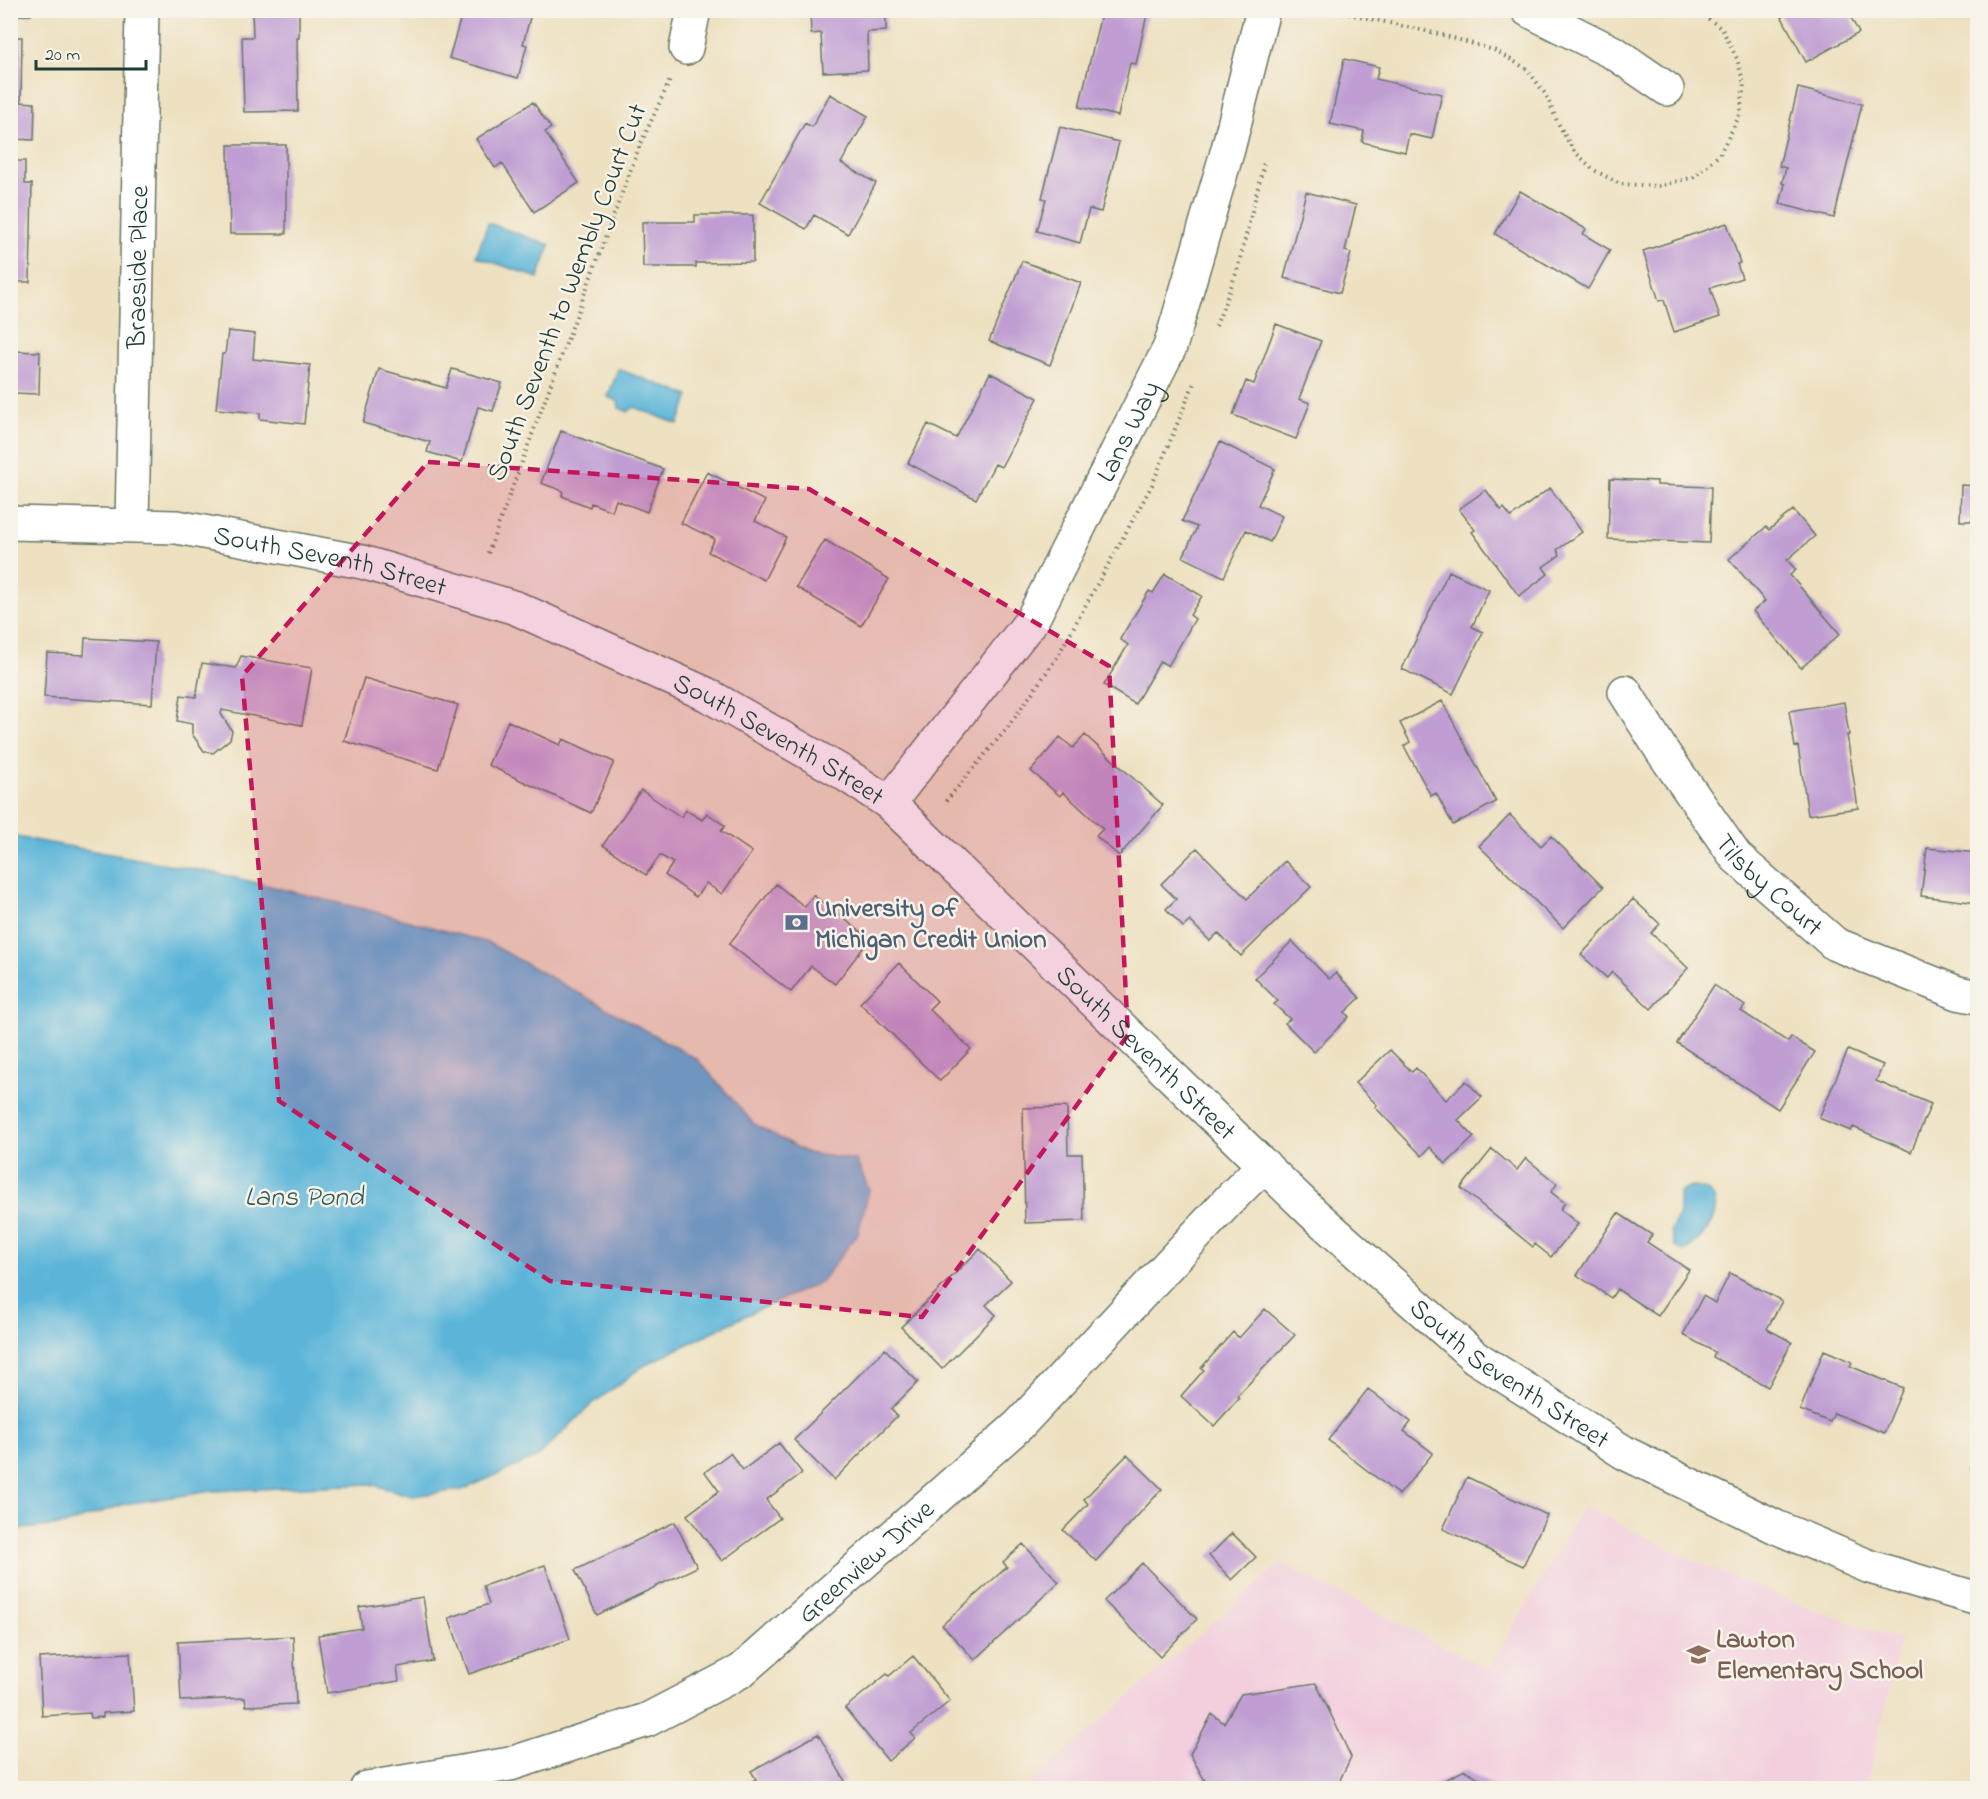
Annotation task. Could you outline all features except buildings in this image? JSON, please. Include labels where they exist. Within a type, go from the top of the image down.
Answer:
[{"type":"street","name":"Braeside Place","points":[[132,525],[142,10]]},
{"type":"street","points":[[686,48],[694,10]]},
{"type":"street","name":"Lans Way","points":[[889,803],[1032,620],[1170,347],[1228,149],[1263,10]]},
{"type":"street","points":[[1528,10],[1616,54],[1667,89]]},
{"type":"street","name":"South Seventh Street","points":[[10,523],[177,527],[362,562],[516,608],[706,694],[840,771],[889,803],[1314,1214],[1475,1357],[1625,1453],[1776,1527],[1870,1567],[1977,1599]]},
{"type":"street","name":"Tilsby Court","points":[[1625,692],[1662,751],[1736,858],[1835,944],[1958,993],[1977,997]]},
{"type":"street","name":"Greenview Drive","points":[[367,1788],[510,1764],[647,1720],[741,1671],[1019,1425],[1228,1200],[1264,1165]]},
{"type":"path","points":[[1331,10],[1439,34],[1494,50],[1527,69],[1546,94],[1557,121],[1573,150],[1593,170],[1620,184],[1659,186],[1694,177],[1719,155],[1740,115],[1744,84],[1737,59],[1722,29],[1697,10]]},
{"type":"path","name":"South Seventh to Wembly Court Cut","points":[[489,553],[644,136],[686,48]]},
{"type":"highlighted area","points":[[428,462],[809,489],[1109,666],[1128,1035],[922,1317],[550,1281],[279,1101],[242,676]]},
{"type":"shaded area","name":"Lawton Elementary School","points":[[1583,1506],[1695,1561],[1800,1605],[1901,1640],[1866,1788],[1025,1788],[1281,1563],[1489,1669]]},
{"type":"water","points":[[488,223],[550,245],[538,278],[476,256]]},
{"type":"water","points":[[618,369],[689,396],[678,424],[634,407],[628,412],[619,408],[618,401],[608,397]]},
{"type":"water","name":"Lans Pond","points":[[11,836],[216,873],[384,914],[489,943],[697,1059],[754,1124],[807,1153],[856,1160],[869,1190],[858,1233],[821,1282],[751,1313],[645,1365],[591,1405],[537,1457],[462,1490],[412,1496],[370,1484],[212,1491],[125,1504],[64,1525],[11,1530]]},
{"type":"water","points":[[1691,1187],[1705,1190],[1713,1196],[1716,1205],[1714,1215],[1702,1236],[1683,1251],[1675,1247],[1671,1231],[1679,1213],[1679,1195]]},
{"type":"place","name":"University of Michigan Credit Union","points":[[797,923]]},
{"type":"place","name":"Lawton Elementary School","points":[[1698,1654]]}]
